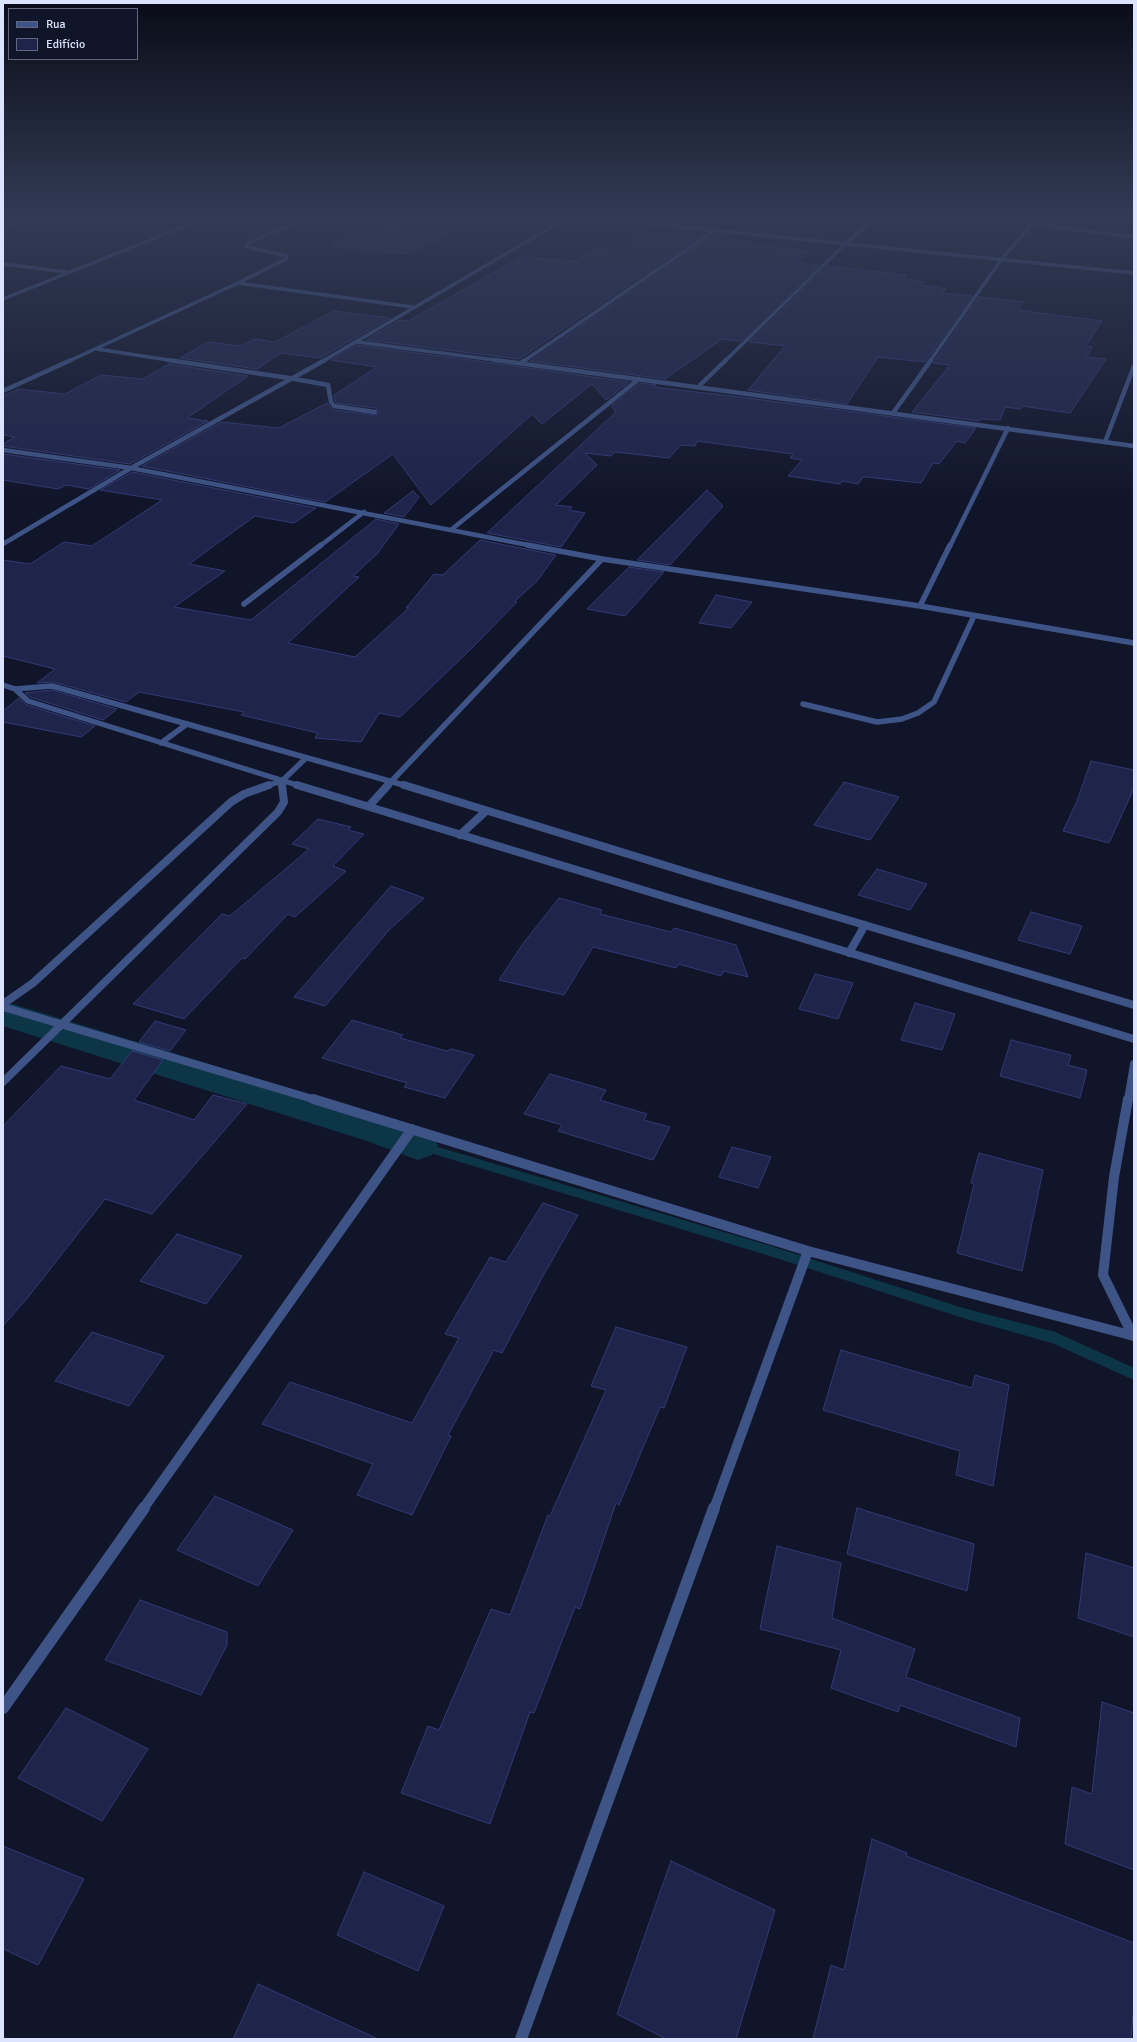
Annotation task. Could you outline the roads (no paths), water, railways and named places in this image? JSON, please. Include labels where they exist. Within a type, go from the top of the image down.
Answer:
[{"type":"street","points":[[3,391],[173,313]]},
{"type":"street","points":[[3,544],[130,468],[289,378],[357,342],[403,313]]},
{"type":"street","points":[[522,362],[593,313]]},
{"type":"street","points":[[699,386],[774,313]]},
{"type":"street","points":[[892,413],[963,313]]},
{"type":"street","points":[[357,342],[522,362],[1134,446]]},
{"type":"street","points":[[97,349],[328,385],[331,402],[334,406],[375,412]]},
{"type":"street","points":[[1105,442],[1134,366]]},
{"type":"street","points":[[452,529],[639,379]]},
{"type":"street","points":[[3,385],[13,387]]},
{"type":"street","points":[[920,606],[1008,428]]},
{"type":"street","points":[[3,450],[130,468],[602,559],[920,606],[1134,643]]},
{"type":"street","points":[[244,604],[364,512]]},
{"type":"street","points":[[369,806],[394,782],[602,559]]},
{"type":"street","points":[[803,704],[877,722],[902,719],[918,713],[934,702],[974,616]]},
{"type":"street","points":[[3,685],[15,689],[52,686],[394,782],[486,811],[1134,1005]]},
{"type":"street","points":[[15,689],[28,701],[282,781],[369,806],[1134,1040]]},
{"type":"street","points":[[161,743],[187,724]]},
{"type":"street","points":[[3,1004],[33,983],[231,802],[244,794],[282,781],[306,758]]},
{"type":"street","points":[[3,1082],[278,812],[284,802],[282,781]]},
{"type":"street","points":[[460,835],[486,811]]},
{"type":"street","points":[[849,953],[866,925]]},
{"type":"street","points":[[3,1007],[412,1129],[808,1251],[1134,1336]]},
{"type":"street","points":[[1134,1064],[1114,1177],[1103,1276],[1134,1336]]},
{"type":"street","points":[[3,1708],[412,1129]]},
{"type":"street","points":[[521,2039],[808,1251]]},
{"type":"waterway","points":[[3,1013],[381,1131],[418,1145]]},
{"type":"waterway","points":[[418,1145],[771,1251],[963,1313],[1055,1338],[1134,1374]]}]
